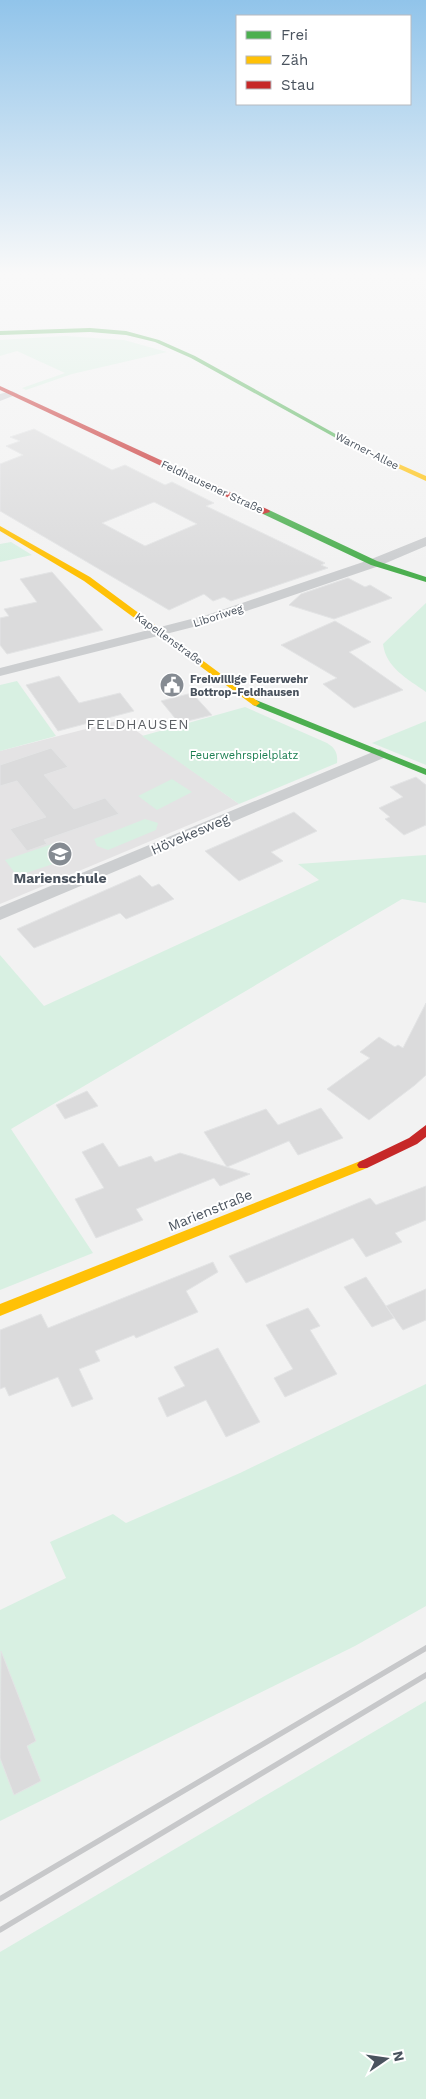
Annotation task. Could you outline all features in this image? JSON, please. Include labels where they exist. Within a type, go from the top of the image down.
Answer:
[{"type":"street","name":"Warner-Allee","points":[[223,373],[363,450],[426,479]]},
{"type":"street","name":"Feldhausener Straße","points":[[0,388],[374,563],[426,580]]},
{"type":"street","points":[[0,398],[12,394]]},
{"type":"street","name":"Kapellenstraße","points":[[0,528],[86,578],[256,703],[426,772]]},
{"type":"street","name":"Liboriweg","points":[[0,672],[160,633],[212,618],[348,570],[374,563],[426,541]]},
{"type":"street","name":"Hövekesweg","points":[[0,914],[380,754]]},
{"type":"street","name":"Marienstraße","points":[[0,1310],[342,1175],[413,1141],[426,1130]]},
{"type":"shaded area","name":"Marienschule","points":[[121,720],[239,804],[0,904],[0,751]]},
{"type":"green space","points":[[65,373],[77,373],[26,390],[22,388]]},
{"type":"green space","points":[[11,542],[32,555],[0,562],[0,544]]},
{"type":"green space","points":[[426,603],[426,692],[393,666],[388,660],[383,644]]},
{"type":"green space","points":[[17,681],[56,736],[0,751],[0,685]]},
{"type":"green space","name":"Feuerwehrspielplatz","points":[[245,707],[327,743],[335,751],[337,763],[239,804],[142,736]]},
{"type":"green space","points":[[426,721],[426,765],[372,743]]},
{"type":"green space","points":[[172,779],[192,792],[157,810],[138,796]]},
{"type":"green space","points":[[145,819],[158,823],[156,830],[108,850],[97,846],[94,839]]},
{"type":"green space","points":[[58,842],[71,858],[17,876],[5,860]]},
{"type":"green space","points":[[426,855],[426,903],[402,899],[11,1129],[93,1253],[0,1290],[0,955],[44,1006],[319,880],[298,864]]},
{"type":"green space","points":[[426,1384],[426,1606],[355,1646],[0,1821],[0,1610],[66,1578],[50,1542],[113,1514],[126,1523],[240,1473]]},
{"type":"green space","points":[[426,1701],[426,2099],[0,2099],[0,1952]]},
{"type":"building","points":[[34,429],[112,470],[125,465],[165,485],[172,482],[214,503],[206,506],[325,563],[321,565],[328,568],[231,601],[224,597],[213,601],[204,594],[169,610],[0,511],[0,464],[23,455],[6,446],[20,441],[10,437]],"holes":[[[154,502],[197,524],[145,546],[102,523]]]},
{"type":"building","points":[[52,572],[103,630],[7,654],[0,645],[0,618],[9,616],[4,609],[37,602],[20,579]]},
{"type":"building","points":[[348,578],[365,587],[370,585],[392,598],[334,619],[289,605],[301,594]]},
{"type":"building","points":[[335,621],[371,642],[349,652],[403,690],[354,708],[323,684],[337,678],[281,645]]},
{"type":"building","points":[[59,676],[79,703],[120,693],[134,711],[58,731],[26,685]]},
{"type":"building","points":[[192,693],[212,715],[179,723],[161,701]]},
{"type":"building","name":"Marienschule","points":[[51,748],[68,767],[44,775],[74,809],[105,798],[119,814],[44,840],[47,844],[27,851],[10,829],[46,817],[17,781],[0,786],[0,765]]},
{"type":"building","points":[[416,777],[426,785],[426,825],[404,835],[385,819],[390,817],[379,808],[403,797],[390,787]]},
{"type":"building","points":[[294,812],[317,831],[271,852],[283,861],[239,881],[205,851]]},
{"type":"building","points":[[140,875],[152,887],[159,884],[174,899],[126,919],[120,913],[34,948],[17,929]]},
{"type":"building","points":[[426,1003],[426,1075],[415,1085],[369,1120],[327,1089],[370,1058],[360,1052],[379,1037],[395,1047],[398,1045],[403,1048]]},
{"type":"building","points":[[87,1091],[98,1106],[65,1119],[56,1105]]},
{"type":"building","points":[[321,1108],[343,1138],[298,1155],[289,1141],[227,1167],[204,1132],[266,1109],[278,1125]]},
{"type":"building","points":[[103,1143],[119,1167],[151,1156],[155,1162],[180,1153],[250,1174],[220,1186],[214,1178],[136,1209],[143,1220],[96,1238],[75,1199],[104,1188],[82,1152]]},
{"type":"building","points":[[426,1186],[426,1220],[395,1233],[402,1242],[366,1257],[353,1238],[246,1283],[229,1256],[370,1198],[376,1205]]},
{"type":"building","points":[[213,1262],[218,1272],[186,1291],[198,1312],[136,1338],[134,1335],[95,1351],[100,1361],[79,1369],[93,1399],[72,1407],[58,1377],[9,1396],[5,1387],[0,1389],[0,1330],[41,1314],[48,1328]]},
{"type":"building","points":[[366,1277],[394,1318],[372,1327],[344,1287]]},
{"type":"building","points":[[426,1289],[426,1320],[403,1330],[386,1306]]},
{"type":"building","points":[[308,1308],[320,1326],[310,1330],[337,1374],[285,1397],[274,1378],[293,1369],[266,1325]]},
{"type":"building","points":[[218,1348],[260,1422],[226,1437],[206,1400],[167,1417],[158,1398],[185,1386],[174,1367]]},
{"type":"building","points":[[1,1651],[36,1741],[27,1746],[41,1781],[14,1795],[0,1758]]},
{"type":"railway","points":[[0,1899],[426,1648]]},
{"type":"railway","points":[[0,1930],[426,1675]]},
{"type":"traffic: fast","points":[[222,373],[356,447]]},
{"type":"traffic: fast","points":[[266,512],[374,563],[426,580]]},
{"type":"traffic: fast","points":[[256,703],[426,772]]},
{"type":"traffic: slow","points":[[356,447],[426,479]]},
{"type":"traffic: slow","points":[[0,528],[87,579],[256,703]]},
{"type":"traffic: slow","points":[[0,1310],[363,1165]]},
{"type":"traffic: jam","points":[[0,388],[266,512]]},
{"type":"traffic: jam","points":[[363,1165],[413,1141],[426,1130]]},
{"type":"place","name":"Freiwillige Feuerwehr Bottrop-Feldhausen","points":[[172,685]]},
{"type":"place","name":"Marienschule","points":[[60,854]]},
{"type":"district","name":"FELDHAUSEN","points":[[138,724]]}]
